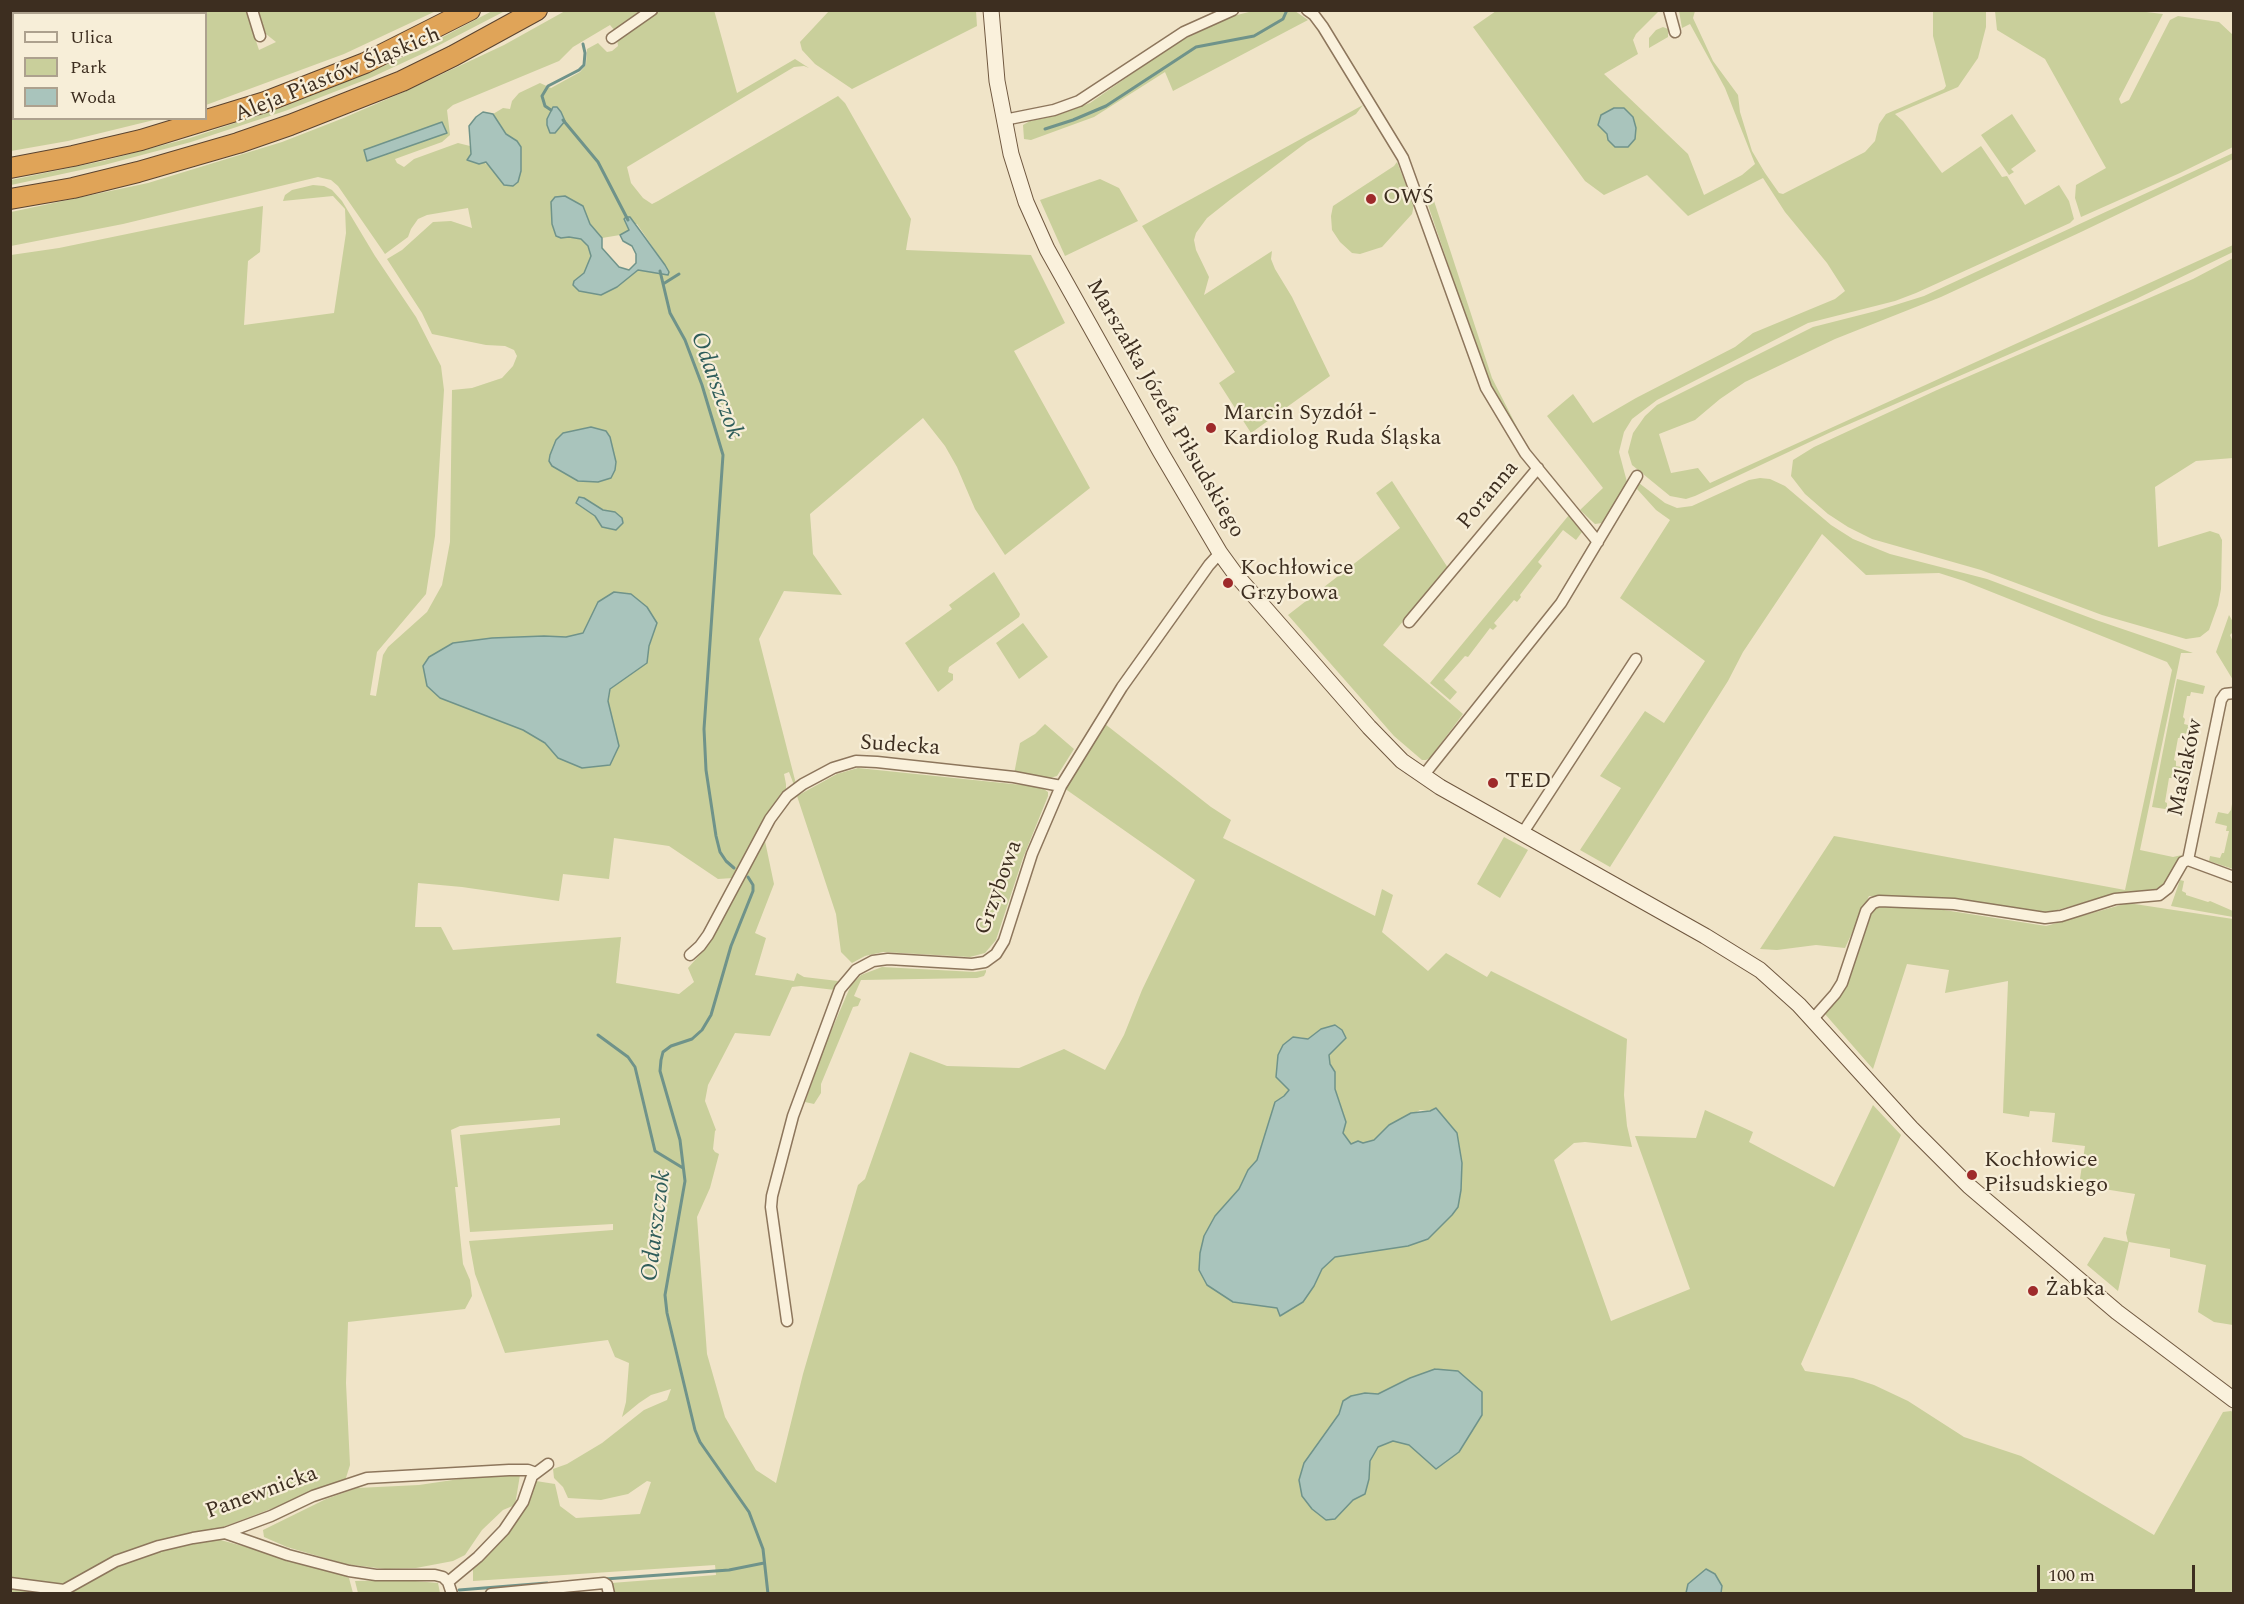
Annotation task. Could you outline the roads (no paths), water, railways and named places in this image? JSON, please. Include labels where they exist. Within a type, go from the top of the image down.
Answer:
[{"type":"highway","name":"Aleja Piastów Śląskich","points":[[207,120],[265,102],[364,63],[409,43],[470,10]]},
{"type":"highway","name":"Aleja Piastów Śląskich","points":[[10,199],[73,188],[138,172],[290,125],[402,81],[537,10]]},
{"type":"highway","name":"Aleja Piastów Śląskich","points":[[10,168],[141,140],[206,120]]},
{"type":"street","points":[[252,10],[260,36]]},
{"type":"street","points":[[612,38],[652,10]]},
{"type":"street","name":"Marszałka Józefa Piłsudskiego","points":[[991,10],[994,59],[1004,120],[1020,186],[1047,249],[1220,553],[1236,575],[1369,727],[1402,761],[1423,776],[1748,962],[1781,988],[1965,1183],[2117,1312],[2234,1401]]},
{"type":"street","points":[[1004,120],[1054,110],[1079,102],[1184,32],[1233,10]]},
{"type":"street","points":[[1307,10],[1323,27],[1403,158],[1485,388],[1509,429],[1538,468]]},
{"type":"street","points":[[1669,10],[1675,32]]},
{"type":"street","name":"Poranna","points":[[1409,622],[1538,468],[1598,542]]},
{"type":"street","points":[[1423,776],[1561,603],[1637,476]]},
{"type":"street","name":"Grzybowa","points":[[787,1321],[771,1207],[772,1196],[792,1116],[840,989],[856,970],[873,961],[888,959],[972,964],[984,962],[996,954],[1004,941],[1032,854],[1061,786],[1122,687],[1220,553]]},
{"type":"street","points":[[1522,834],[1636,659]]},
{"type":"street","name":"Maślaków","points":[[2188,860],[2221,700],[2225,694],[2234,693]]},
{"type":"street","name":"Sudecka","points":[[690,955],[708,935],[771,819],[787,796],[833,768],[866,761],[1014,777],[1061,786]]},
{"type":"street","points":[[1812,1020],[1835,994],[1842,982],[1856,947],[1866,911],[1873,903],[1879,901],[1954,904],[2045,918],[2061,916],[2130,897],[2159,895],[2168,888],[2183,862],[2188,860],[2234,877]]},
{"type":"street","points":[[448,1582],[478,1557],[517,1514],[524,1502],[532,1476],[548,1464]]},
{"type":"street","name":"Panewnicka","points":[[10,1583],[64,1590],[126,1557],[159,1546],[225,1533],[271,1516],[322,1493],[367,1478],[509,1470],[528,1470],[536,1473]]},
{"type":"street","points":[[225,1533],[288,1555],[349,1571],[376,1575],[443,1577],[448,1582],[452,1593]]},
{"type":"street","points":[[491,1593],[604,1583],[609,1593]]},
{"type":"water","points":[[553,107],[557,107],[565,121],[555,133],[550,133],[547,119]]},
{"type":"water","points":[[1614,108],[1624,108],[1633,117],[1636,128],[1635,139],[1628,147],[1615,147],[1598,125],[1601,115]]},
{"type":"water","points":[[483,112],[493,114],[506,134],[517,141],[521,147],[521,171],[518,182],[513,186],[504,185],[486,162],[479,164],[467,160],[471,154],[469,126]]},
{"type":"water","points":[[442,122],[447,133],[367,161],[364,150]]},
{"type":"water","points":[[565,196],[583,206],[590,224],[602,238],[602,248],[619,267],[629,270],[636,263],[636,254],[632,246],[623,241],[620,235],[629,230],[624,219],[630,217],[665,265],[669,272],[668,275],[638,270],[617,287],[601,295],[579,291],[573,285],[574,281],[584,273],[591,256],[588,246],[581,239],[556,236],[552,224],[551,202],[555,197]]},
{"type":"water","points":[[591,427],[606,431],[610,437],[616,462],[615,470],[611,478],[598,482],[578,481],[552,466],[549,461],[550,455],[556,440],[563,433]]},
{"type":"water","points":[[579,497],[603,510],[615,512],[622,518],[623,523],[616,530],[602,527],[595,516],[576,503]]},
{"type":"water","points":[[614,592],[631,594],[647,607],[657,623],[649,646],[647,663],[610,689],[608,701],[619,746],[610,765],[582,768],[558,758],[545,743],[523,730],[440,698],[427,686],[423,666],[429,657],[453,643],[492,638],[566,637],[583,633],[598,602]]},
{"type":"water","points":[[1335,1025],[1342,1030],[1346,1038],[1329,1055],[1330,1064],[1335,1072],[1335,1089],[1346,1122],[1343,1133],[1351,1144],[1358,1141],[1363,1143],[1374,1140],[1389,1125],[1411,1113],[1436,1108],[1457,1133],[1462,1163],[1458,1207],[1428,1239],[1408,1246],[1335,1257],[1322,1269],[1303,1302],[1280,1316],[1277,1308],[1233,1302],[1207,1285],[1199,1270],[1200,1253],[1204,1236],[1215,1216],[1239,1189],[1248,1170],[1257,1160],[1275,1102],[1289,1090],[1276,1077],[1278,1055],[1283,1045],[1293,1037],[1308,1039],[1321,1029]]},
{"type":"water","points":[[1435,1369],[1458,1371],[1482,1392],[1482,1415],[1459,1452],[1436,1469],[1409,1445],[1393,1441],[1378,1447],[1370,1461],[1365,1494],[1353,1500],[1335,1519],[1326,1520],[1312,1509],[1302,1496],[1299,1480],[1304,1463],[1339,1414],[1343,1401],[1351,1396],[1365,1393],[1378,1394]]},
{"type":"water","points":[[1706,1569],[1715,1574],[1722,1586],[1721,1593],[1686,1593],[1688,1584]]},
{"type":"waterway","points":[[1045,129],[1106,106],[1196,47],[1254,36],[1283,19],[1287,10]]},
{"type":"waterway","name":"Odarszczok","points":[[551,110],[545,106],[542,96],[548,86],[584,65],[583,44]]},
{"type":"waterway","name":"Odarszczok","points":[[563,120],[598,162],[628,220]]},
{"type":"waterway","name":"Odarszczok","points":[[660,271],[670,313],[685,340],[702,385],[723,455],[704,729],[706,770],[716,836],[720,852],[734,868]]},
{"type":"waterway","points":[[663,284],[679,274]]},
{"type":"waterway","name":"Odarszczok","points":[[748,877],[753,885],[753,891],[731,946],[711,1015],[702,1030],[692,1039],[671,1046],[663,1052],[661,1060],[660,1071],[680,1140],[685,1181],[665,1295],[667,1313],[695,1430],[700,1442],[749,1512],[763,1549],[768,1594]]},
{"type":"waterway","points":[[598,1035],[628,1057],[635,1067],[655,1151],[683,1168]]},
{"type":"waterway","points":[[605,1579],[729,1570],[764,1563]]},
{"type":"waterway","points":[[459,1590],[547,1583]]},
{"type":"place","name":"OWŚ","points":[[1371,199]]},
{"type":"place","name":"Marcin Syzdół - Kardiolog Ruda Śląska","points":[[1211,428]]},
{"type":"place","name":"Kochłowice Grzybowa","points":[[1228,583]]},
{"type":"place","name":"TED","points":[[1493,783]]},
{"type":"place","name":"Kochłowice Piłsudskiego","points":[[1972,1175]]},
{"type":"place","name":"Żabka","points":[[2033,1291]]}]
